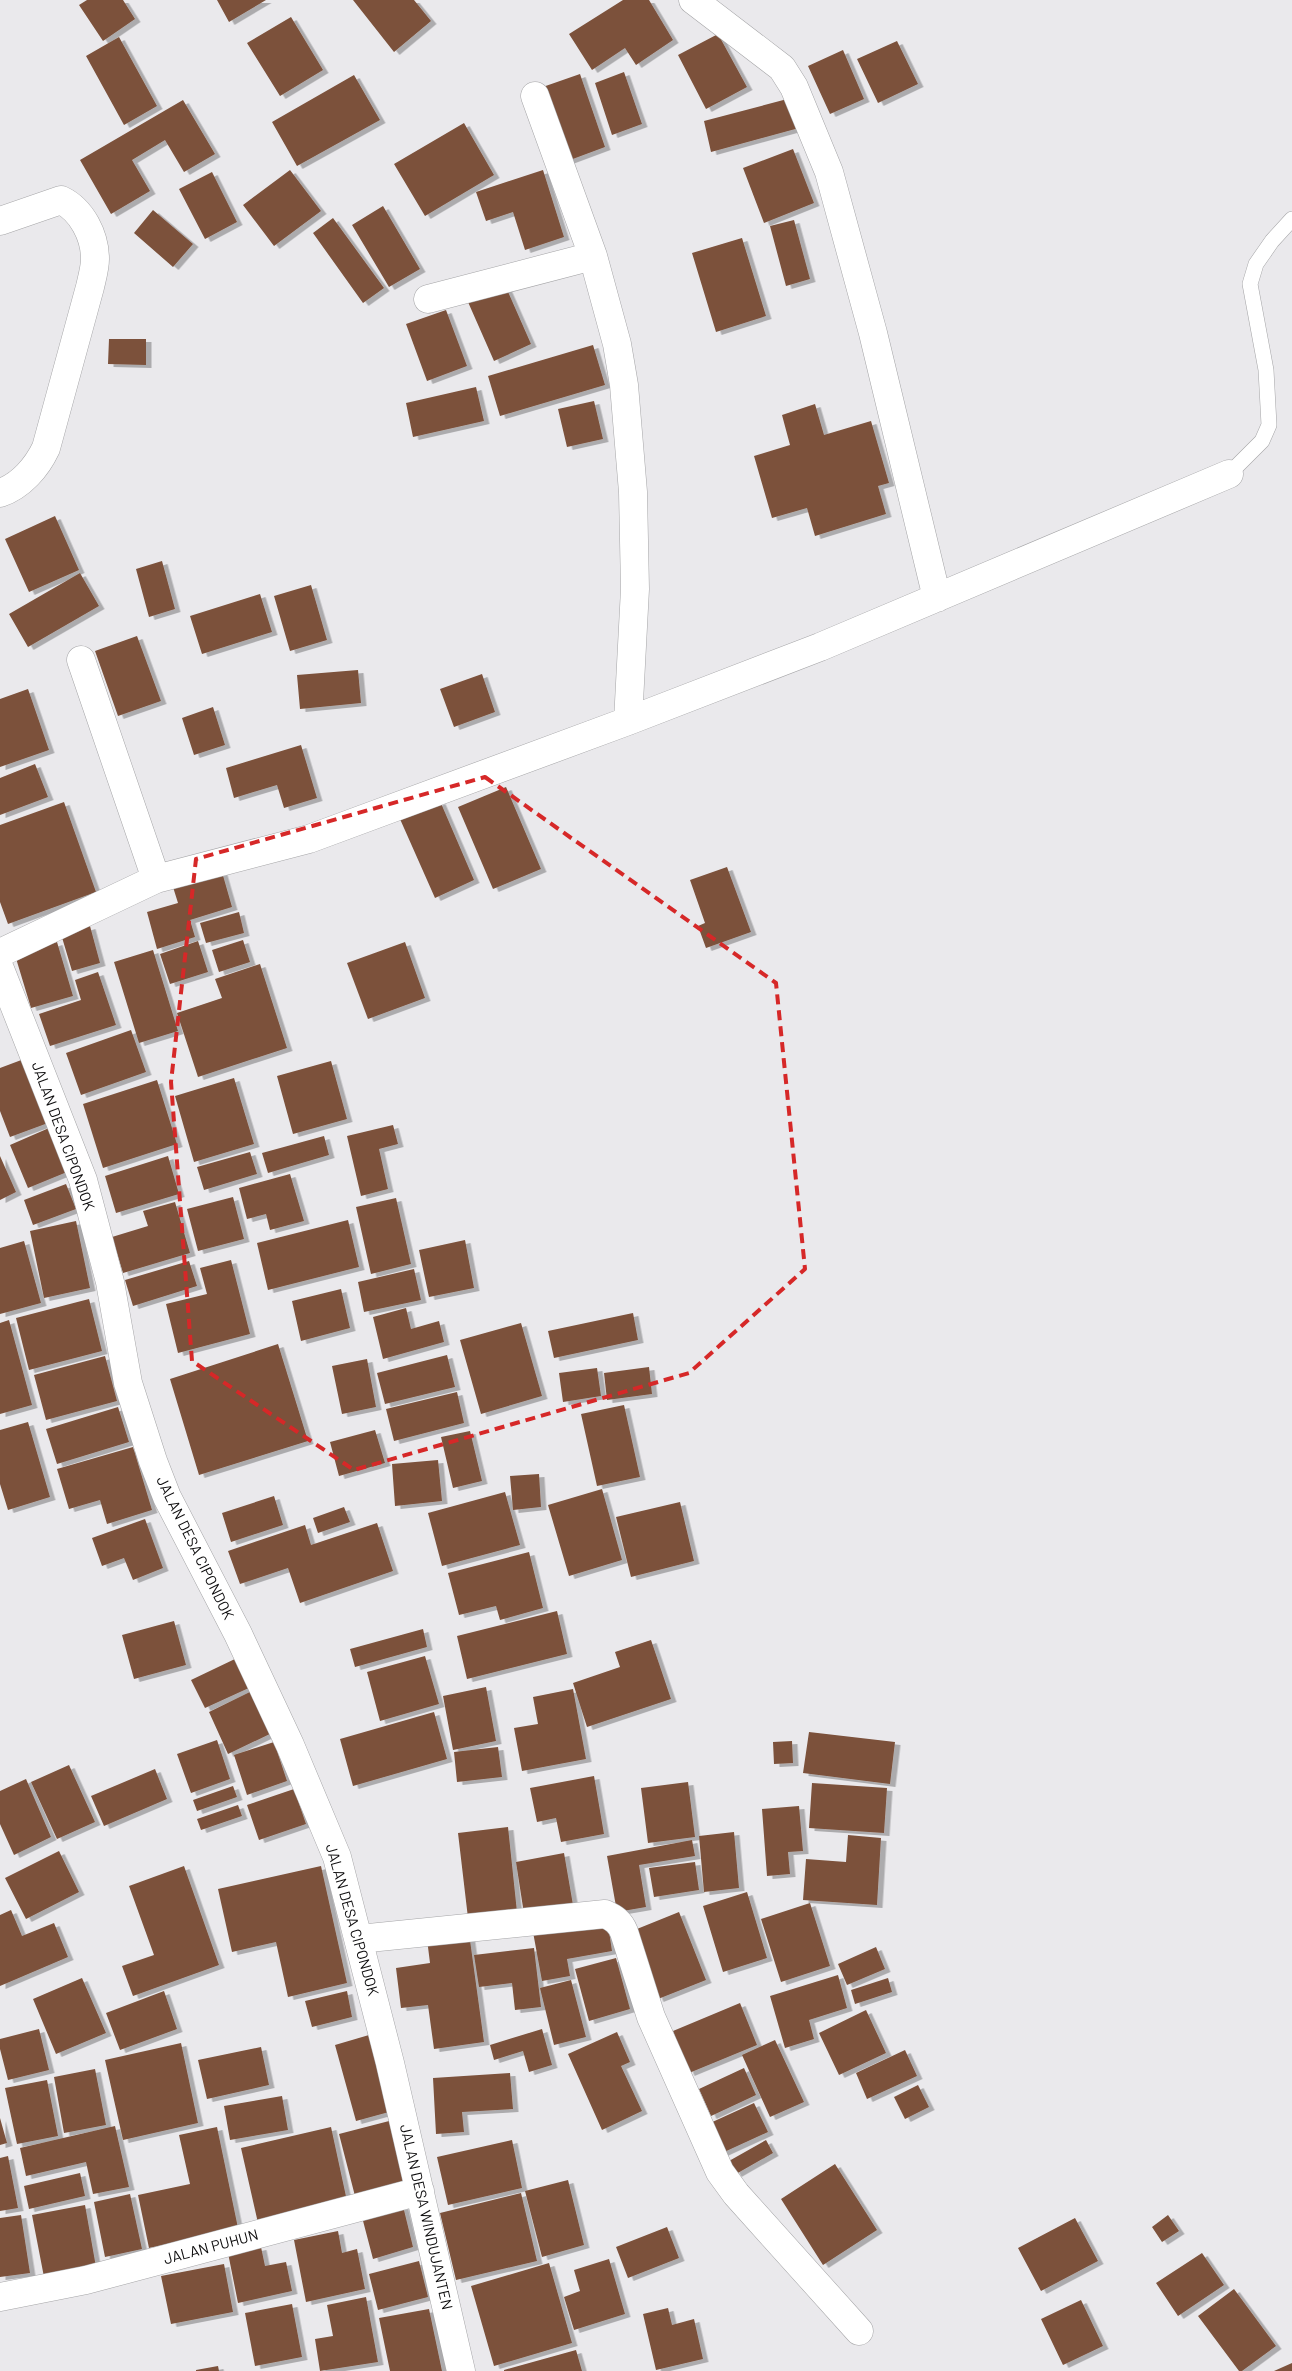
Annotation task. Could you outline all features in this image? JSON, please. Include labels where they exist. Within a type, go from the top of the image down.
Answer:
[{"type":"street","points":[[694,0],[782,68],[794,88],[829,172],[873,333],[937,598]]},
{"type":"street","points":[[535,96],[593,256],[618,352],[624,385],[633,492],[634,589],[628,721]]},
{"type":"street","points":[[0,222],[61,200],[73,206],[80,215],[92,242],[95,260],[90,287],[46,448],[38,464],[24,478],[0,493]]},
{"type":"street","points":[[428,299],[593,256]]},
{"type":"street","points":[[0,953],[156,879],[309,839],[628,721],[937,598],[1030,556],[1229,474]]},
{"type":"street","points":[[82,660],[156,879]]},
{"type":"street","name":"JALAN DESA CIPONDOK","points":[[0,969],[83,1180],[110,1282],[128,1383],[153,1461],[167,1496],[238,1634],[290,1745],[336,1857],[359,1939],[390,2064]]},
{"type":"street","points":[[359,1939],[605,1914],[614,1918],[624,1932],[652,2017],[720,2172],[736,2194],[859,2331]]},
{"type":"street","name":"JALAN DESA WINDUJANTEN","points":[[390,2064],[461,2371]]},
{"type":"street","name":"JALAN PUHUN","points":[[0,2297],[86,2280],[420,2191]]},
{"type":"lane","points":[[1229,474],[1262,441],[1270,419],[1266,370],[1250,284],[1256,264],[1272,240],[1292,219]]},
{"type":"highlighted area","points":[[485,777],[776,983],[805,1269],[689,1373],[354,1470],[192,1361],[171,1082],[196,859]]},
{"type":"building","points":[[87,0],[123,0],[135,19],[103,41],[79,5]]},
{"type":"building","points":[[217,0],[266,0],[229,22]]},
{"type":"building","points":[[353,0],[414,0],[431,21],[394,52]]},
{"type":"building","points":[[623,0],[649,0],[673,40],[636,65],[625,48],[592,70],[569,34]]},
{"type":"building","points":[[291,17],[323,70],[280,96],[247,43]]},
{"type":"building","points":[[718,34],[747,87],[706,109],[678,55]]},
{"type":"building","points":[[119,37],[157,106],[124,125],[86,56]]},
{"type":"building","points":[[897,41],[918,84],[878,103],[857,59]]},
{"type":"building","points":[[843,50],[864,99],[830,114],[808,66]]},
{"type":"building","points":[[624,72],[642,124],[612,135],[595,83]]},
{"type":"building","points":[[580,74],[605,147],[562,163],[537,89]]},
{"type":"building","points":[[354,75],[380,120],[297,166],[272,122]]},
{"type":"building","points":[[791,98],[799,128],[711,152],[704,121]]},
{"type":"building","points":[[183,100],[215,154],[184,172],[165,140],[132,160],[150,191],[111,214],[80,160]]},
{"type":"building","points":[[464,123],[494,175],[425,216],[394,164]]},
{"type":"building","points":[[793,149],[814,203],[764,223],[743,168]]},
{"type":"building","points":[[290,170],[321,211],[274,246],[243,205]]},
{"type":"building","points":[[543,170],[564,237],[525,250],[513,212],[486,221],[476,192]]},
{"type":"building","points":[[212,172],[237,222],[205,239],[179,189]]},
{"type":"building","points":[[383,206],[420,269],[389,287],[352,225]]},
{"type":"building","points":[[153,210],[193,244],[173,267],[134,233]]},
{"type":"building","points":[[333,218],[384,288],[363,303],[313,233]]},
{"type":"building","points":[[794,220],[810,279],[786,286],[770,226]]},
{"type":"building","points":[[742,238],[766,316],[716,332],[692,253]]},
{"type":"building","points":[[505,285],[531,344],[494,361],[468,302]]},
{"type":"building","points":[[446,310],[467,366],[427,381],[406,324]]},
{"type":"building","points":[[109,339],[146,339],[146,365],[108,364]]},
{"type":"building","points":[[593,345],[605,385],[500,416],[488,376]]},
{"type":"building","points":[[476,387],[484,421],[413,437],[406,403]]},
{"type":"building","points":[[594,401],[603,439],[567,447],[558,409]]},
{"type":"building","points":[[815,404],[824,435],[871,421],[889,483],[878,486],[886,514],[815,536],[807,508],[772,518],[754,456],[790,445],[782,415]]},
{"type":"building","points":[[55,516],[79,570],[29,592],[5,539]]},
{"type":"building","points":[[162,561],[175,609],[149,617],[136,569]]},
{"type":"building","points":[[80,573],[99,606],[28,647],[9,614]]},
{"type":"building","points":[[311,585],[327,640],[290,651],[274,596]]},
{"type":"building","points":[[260,594],[272,632],[202,654],[190,616]]},
{"type":"building","points":[[137,636],[161,701],[118,716],[95,651]]},
{"type":"building","points":[[358,670],[361,703],[300,709],[297,675]]},
{"type":"building","points":[[482,674],[495,712],[454,727],[440,689]]},
{"type":"building","points":[[28,689],[49,750],[0,767],[0,699]]},
{"type":"building","points":[[213,707],[225,745],[194,755],[182,718]]},
{"type":"building","points":[[301,745],[317,798],[284,808],[277,785],[234,798],[226,768]]},
{"type":"building","points":[[35,764],[48,797],[0,815],[0,778]]},
{"type":"building","points":[[506,787],[541,869],[493,889],[458,807]]},
{"type":"building","points":[[440,801],[474,880],[435,898],[400,819]]},
{"type":"building","points":[[64,802],[96,892],[8,924],[0,902],[0,825]]},
{"type":"building","points":[[727,867],[751,932],[706,948],[698,926],[705,923],[690,880]]},
{"type":"building","points":[[222,872],[232,907],[190,920],[195,937],[157,949],[147,912],[178,903],[173,887]]},
{"type":"building","points":[[239,912],[244,933],[206,943],[200,923]]},
{"type":"building","points":[[90,926],[100,963],[72,971],[61,934]]},
{"type":"building","points":[[243,940],[250,962],[219,972],[212,950]]},
{"type":"building","points":[[198,941],[208,972],[170,984],[160,954]]},
{"type":"building","points":[[57,942],[73,996],[31,1008],[15,955]]},
{"type":"building","points":[[405,942],[425,998],[368,1019],[347,963]]},
{"type":"building","points":[[153,950],[178,1031],[139,1043],[114,962]]},
{"type":"building","points":[[260,964],[287,1048],[198,1077],[177,1013],[222,998],[215,979]]},
{"type":"building","points":[[98,972],[116,1025],[50,1046],[39,1014],[81,1000],[75,980]]},
{"type":"building","points":[[131,1030],[146,1072],[81,1095],[66,1053]]},
{"type":"building","points":[[24,1059],[48,1123],[10,1137],[0,1111],[0,1068]]},
{"type":"building","points":[[331,1061],[347,1119],[293,1134],[277,1076]]},
{"type":"building","points":[[234,1078],[254,1144],[194,1162],[175,1096]]},
{"type":"building","points":[[157,1080],[177,1144],[103,1168],[83,1104]]},
{"type":"building","points":[[393,1125],[398,1144],[379,1149],[388,1189],[361,1196],[347,1136]]},
{"type":"building","points":[[49,1128],[67,1172],[28,1188],[10,1145]]},
{"type":"building","points":[[324,1136],[329,1155],[268,1173],[262,1153]]},
{"type":"building","points":[[250,1152],[257,1174],[204,1190],[197,1167]]},
{"type":"building","points":[[0,1156],[16,1192],[0,1200]]},
{"type":"building","points":[[168,1156],[179,1194],[116,1213],[105,1176]]},
{"type":"building","points":[[290,1174],[304,1221],[270,1230],[266,1214],[247,1219],[239,1188]]},
{"type":"building","points":[[66,1184],[76,1209],[33,1225],[24,1200]]},
{"type":"building","points":[[233,1197],[244,1239],[198,1251],[187,1209]]},
{"type":"building","points":[[396,1198],[411,1264],[371,1274],[356,1207]]},
{"type":"building","points":[[175,1202],[190,1253],[123,1273],[112,1237],[148,1226],[143,1211]]},
{"type":"building","points":[[348,1220],[359,1267],[268,1290],[257,1243]]},
{"type":"building","points":[[76,1221],[90,1288],[44,1298],[30,1231]]},
{"type":"building","points":[[465,1240],[474,1288],[429,1297],[419,1250]]},
{"type":"building","points":[[24,1241],[41,1303],[0,1314],[0,1248]]},
{"type":"building","points":[[231,1260],[250,1334],[178,1353],[166,1304],[207,1294],[200,1268]]},
{"type":"building","points":[[189,1261],[197,1286],[133,1306],[125,1280]]},
{"type":"building","points":[[414,1269],[421,1300],[364,1312],[358,1282]]},
{"type":"building","points":[[341,1289],[350,1328],[301,1341],[292,1301]]},
{"type":"building","points":[[89,1299],[102,1351],[29,1370],[16,1318]]},
{"type":"building","points":[[406,1308],[411,1329],[439,1321],[444,1342],[383,1359],[373,1317]]},
{"type":"building","points":[[633,1313],[638,1340],[554,1358],[548,1331]]},
{"type":"building","points":[[9,1320],[32,1405],[0,1414],[0,1323]]},
{"type":"building","points":[[521,1323],[542,1396],[481,1414],[460,1340]]},
{"type":"building","points":[[278,1344],[308,1441],[199,1475],[170,1379]]},
{"type":"building","points":[[447,1355],[455,1387],[385,1404],[377,1373]]},
{"type":"building","points":[[105,1356],[117,1401],[46,1420],[34,1375]]},
{"type":"building","points":[[367,1359],[376,1407],[342,1414],[332,1366]]},
{"type":"building","points":[[649,1367],[652,1394],[607,1400],[604,1373]]},
{"type":"building","points":[[597,1368],[601,1396],[563,1402],[559,1373]]},
{"type":"building","points":[[457,1392],[464,1423],[394,1441],[386,1409]]},
{"type":"building","points":[[624,1405],[640,1477],[597,1486],[581,1414]]},
{"type":"building","points":[[118,1407],[129,1442],[57,1464],[46,1429]]},
{"type":"building","points":[[28,1422],[50,1497],[8,1510],[0,1484],[0,1430]]},
{"type":"building","points":[[375,1430],[385,1463],[339,1476],[330,1442]]},
{"type":"building","points":[[470,1431],[482,1481],[453,1488],[441,1437]]},
{"type":"building","points":[[133,1447],[152,1510],[107,1524],[100,1500],[69,1509],[57,1469]]},
{"type":"building","points":[[438,1460],[442,1501],[395,1506],[392,1464]]},
{"type":"building","points":[[539,1474],[541,1507],[513,1510],[510,1476]]},
{"type":"building","points":[[602,1489],[622,1560],[569,1576],[548,1505]]},
{"type":"building","points":[[505,1492],[520,1545],[442,1566],[428,1513]]},
{"type":"building","points":[[274,1496],[283,1525],[231,1542],[222,1513]]},
{"type":"building","points":[[680,1502],[694,1561],[631,1577],[616,1517]]},
{"type":"building","points":[[344,1507],[350,1522],[318,1533],[313,1518]]},
{"type":"building","points":[[145,1519],[163,1568],[133,1580],[124,1558],[102,1566],[92,1538]]},
{"type":"building","points":[[377,1523],[393,1571],[300,1603],[288,1568],[240,1584],[228,1551],[305,1525],[311,1545]]},
{"type":"building","points":[[529,1552],[543,1608],[500,1620],[496,1606],[459,1615],[448,1573]]},
{"type":"building","points":[[557,1611],[567,1654],[467,1679],[457,1636]]},
{"type":"building","points":[[174,1621],[186,1665],[134,1679],[122,1635]]},
{"type":"building","points":[[423,1629],[427,1647],[355,1667],[350,1649]]},
{"type":"building","points":[[651,1640],[671,1699],[587,1727],[573,1683],[620,1667],[615,1652]]},
{"type":"building","points":[[425,1656],[439,1704],[380,1721],[367,1672]]},
{"type":"building","points":[[237,1658],[251,1687],[205,1708],[191,1680]]},
{"type":"building","points":[[486,1687],[496,1741],[453,1750],[443,1696]]},
{"type":"building","points":[[573,1689],[586,1759],[522,1771],[514,1728],[538,1724],[533,1697]]},
{"type":"building","points":[[254,1690],[274,1732],[228,1754],[209,1712]]},
{"type":"building","points":[[434,1712],[447,1759],[353,1786],[340,1739]]},
{"type":"building","points":[[809,1732],[895,1742],[890,1784],[803,1773]]},
{"type":"building","points":[[217,1740],[230,1779],[191,1793],[177,1754]]},
{"type":"building","points":[[792,1741],[793,1763],[774,1764],[773,1742]]},
{"type":"building","points":[[274,1742],[287,1781],[247,1795],[234,1755]]},
{"type":"building","points":[[498,1747],[502,1777],[457,1782],[454,1752]]},
{"type":"building","points":[[69,1765],[95,1822],[57,1839],[31,1782]]},
{"type":"building","points":[[155,1769],[167,1799],[104,1826],[91,1796]]},
{"type":"building","points":[[594,1776],[604,1834],[561,1842],[556,1818],[537,1822],[530,1788]]},
{"type":"building","points":[[26,1779],[51,1837],[14,1855],[0,1824],[0,1791]]},
{"type":"building","points":[[688,1782],[695,1837],[648,1843],[641,1788]]},
{"type":"building","points":[[812,1783],[887,1788],[884,1833],[809,1828]]},
{"type":"building","points":[[233,1786],[237,1797],[197,1811],[193,1800]]},
{"type":"building","points":[[294,1789],[306,1824],[259,1840],[247,1805]]},
{"type":"building","points":[[238,1805],[242,1816],[201,1830],[197,1819]]},
{"type":"building","points":[[799,1806],[803,1851],[788,1852],[790,1874],[767,1876],[762,1809]]},
{"type":"building","points":[[508,1827],[517,1912],[468,1918],[458,1833]]},
{"type":"building","points":[[734,1832],[739,1888],[704,1892],[699,1836]]},
{"type":"building","points":[[848,1835],[881,1838],[877,1905],[803,1900],[806,1859],[846,1862]]},
{"type":"building","points":[[692,1840],[695,1856],[639,1865],[646,1907],[617,1912],[607,1856]]},
{"type":"building","points":[[59,1851],[79,1892],[26,1919],[5,1878]]},
{"type":"building","points":[[564,1853],[573,1905],[524,1914],[516,1862]]},
{"type":"building","points":[[695,1862],[699,1890],[654,1897],[649,1868]]},
{"type":"building","points":[[184,1866],[219,1965],[133,1996],[122,1966],[154,1955],[129,1886]]},
{"type":"building","points":[[321,1866],[347,1983],[288,1997],[276,1942],[232,1952],[218,1889]]},
{"type":"building","points":[[747,1892],[767,1958],[723,1972],[703,1906]]},
{"type":"building","points":[[810,1903],[830,1966],[781,1982],[761,1919]]},
{"type":"building","points":[[11,1910],[22,1936],[54,1923],[68,1957],[0,1986],[0,1915]]},
{"type":"building","points":[[679,1912],[706,1980],[658,1999],[632,1931]]},
{"type":"building","points":[[607,1918],[612,1951],[567,1959],[570,1976],[542,1981],[533,1932]]},
{"type":"building","points":[[469,1933],[484,2042],[434,2049],[428,2005],[401,2008],[396,1968],[430,1963],[427,1939]]},
{"type":"building","points":[[876,1947],[885,1969],[847,1985],[838,1964]]},
{"type":"building","points":[[534,1948],[541,2007],[515,2010],[512,1983],[479,1987],[474,1955]]},
{"type":"building","points":[[616,1958],[630,2009],[589,2021],[575,1969]]},
{"type":"building","points":[[838,1975],[847,2008],[809,2020],[814,2039],[785,2048],[770,1996]]},
{"type":"building","points":[[82,1978],[106,2033],[56,2054],[33,1999]]},
{"type":"building","points":[[888,1978],[892,1992],[855,2004],[851,1990]]},
{"type":"building","points":[[571,1980],[586,2037],[554,2045],[540,1988]]},
{"type":"building","points":[[164,1991],[177,2029],[120,2050],[106,2013]]},
{"type":"building","points":[[347,1991],[352,2017],[312,2027],[305,2001]]},
{"type":"building","points":[[740,2003],[757,2045],[689,2073],[673,2031]]},
{"type":"building","points":[[866,2010],[886,2053],[839,2075],[819,2033]]},
{"type":"building","points":[[39,2029],[49,2070],[8,2080],[0,2049],[0,2039]]},
{"type":"building","points":[[542,2029],[552,2065],[529,2072],[523,2051],[494,2060],[490,2045]]},
{"type":"building","points":[[617,2032],[630,2062],[621,2066],[642,2111],[602,2130],[568,2054]]},
{"type":"building","points":[[369,2035],[389,2112],[356,2121],[335,2045]]},
{"type":"building","points":[[775,2040],[804,2102],[770,2117],[742,2055]]},
{"type":"building","points":[[181,2043],[198,2123],[123,2140],[105,2060]]},
{"type":"building","points":[[261,2047],[269,2085],[207,2099],[198,2060]]},
{"type":"building","points":[[905,2050],[917,2076],[867,2099],[856,2073]]},
{"type":"building","points":[[744,2068],[756,2095],[711,2116],[699,2089]]},
{"type":"building","points":[[95,2069],[106,2125],[64,2133],[54,2077]]},
{"type":"building","points":[[510,2073],[513,2109],[462,2112],[464,2132],[436,2134],[433,2078]]},
{"type":"building","points":[[47,2080],[58,2136],[17,2144],[5,2088]]},
{"type":"building","points":[[918,2085],[929,2107],[905,2119],[894,2097]]},
{"type":"building","points":[[282,2096],[288,2130],[230,2140],[224,2106]]},
{"type":"building","points":[[754,2103],[768,2132],[722,2153],[708,2124]]},
{"type":"building","points":[[0,2118],[7,2143],[0,2145]]},
{"type":"building","points":[[393,2120],[408,2182],[355,2196],[339,2134]]},
{"type":"building","points":[[115,2126],[129,2187],[93,2194],[86,2162],[26,2176],[20,2148]]},
{"type":"building","points":[[217,2127],[238,2228],[149,2248],[138,2195],[190,2184],[179,2135]]},
{"type":"building","points":[[331,2127],[347,2201],[258,2223],[241,2148]]},
{"type":"building","points":[[512,2140],[522,2188],[448,2205],[437,2157]]},
{"type":"building","points":[[766,2140],[773,2153],[736,2174],[729,2161]]},
{"type":"building","points":[[8,2156],[18,2208],[0,2211],[0,2158]]},
{"type":"building","points":[[835,2164],[877,2230],[823,2265],[781,2199]]},
{"type":"building","points":[[80,2173],[85,2196],[29,2209],[24,2186]]},
{"type":"building","points":[[568,2180],[584,2245],[542,2257],[525,2191]]},
{"type":"building","points":[[521,2193],[537,2261],[456,2280],[440,2213]]},
{"type":"building","points":[[130,2194],[142,2249],[105,2257],[94,2202]]},
{"type":"building","points":[[85,2205],[96,2267],[44,2277],[32,2215]]},
{"type":"building","points":[[403,2206],[413,2247],[373,2259],[362,2217]]},
{"type":"building","points":[[21,2215],[30,2273],[0,2277],[0,2218]]},
{"type":"building","points":[[1168,2215],[1179,2231],[1162,2242],[1152,2227]]},
{"type":"building","points":[[1075,2218],[1098,2261],[1041,2291],[1018,2248]]},
{"type":"building","points":[[667,2227],[679,2258],[628,2278],[616,2247]]},
{"type":"building","points":[[338,2231],[342,2253],[357,2249],[365,2289],[306,2302],[294,2240]]},
{"type":"building","points":[[261,2247],[265,2266],[286,2262],[292,2291],[238,2303],[228,2253]]},
{"type":"building","points":[[1202,2253],[1224,2285],[1178,2316],[1156,2283]]},
{"type":"building","points":[[609,2259],[625,2314],[574,2330],[564,2297],[580,2291],[574,2270]]},
{"type":"building","points":[[419,2261],[428,2297],[378,2310],[369,2274]]},
{"type":"building","points":[[549,2263],[572,2343],[494,2366],[471,2286]]},
{"type":"building","points":[[224,2264],[233,2312],[171,2324],[161,2276]]},
{"type":"building","points":[[1234,2289],[1276,2346],[1242,2371],[1239,2371],[1198,2316]]},
{"type":"building","points":[[366,2297],[378,2362],[320,2371],[315,2339],[333,2336],[327,2305]]},
{"type":"building","points":[[1081,2300],[1103,2346],[1063,2365],[1041,2319]]},
{"type":"building","points":[[292,2304],[302,2357],[255,2366],[245,2313]]},
{"type":"building","points":[[668,2308],[672,2325],[694,2319],[703,2359],[656,2370],[643,2314]]},
{"type":"building","points":[[429,2309],[442,2371],[390,2371],[379,2318]]},
{"type":"building","points":[[576,2350],[582,2371],[504,2371],[504,2370]]},
{"type":"building","points":[[1292,2363],[1292,2371],[1274,2371]]},
{"type":"building","points":[[218,2366],[219,2371],[196,2371],[196,2370]]}]
